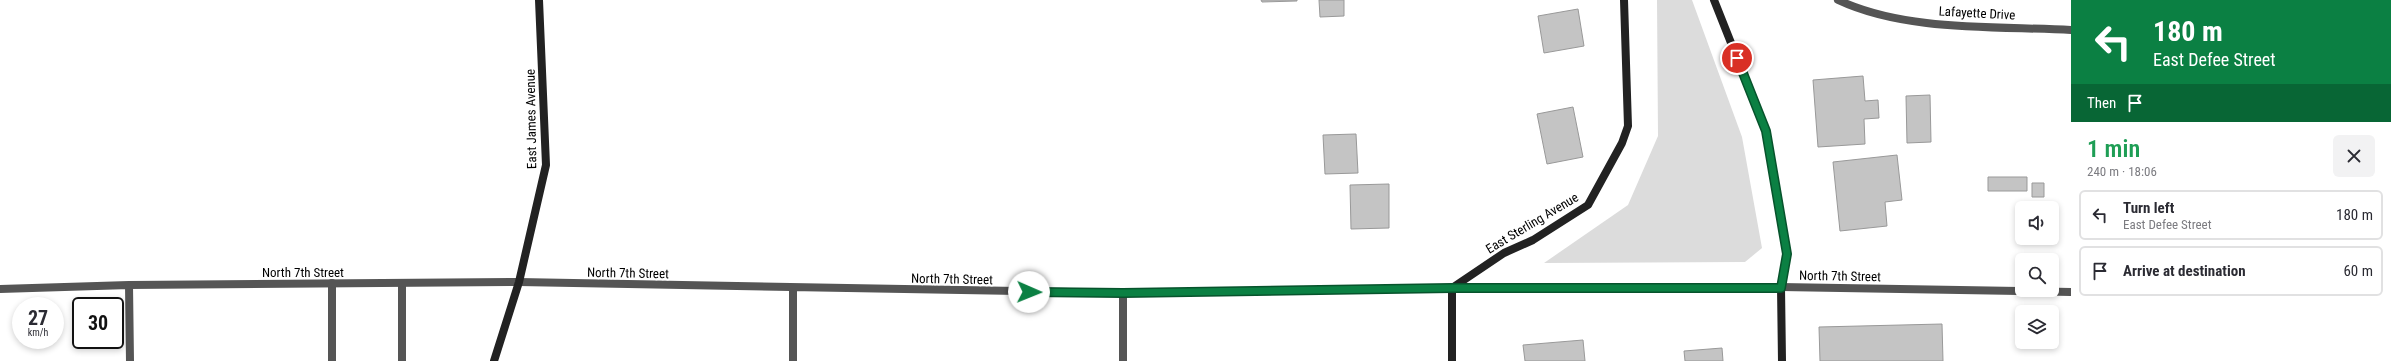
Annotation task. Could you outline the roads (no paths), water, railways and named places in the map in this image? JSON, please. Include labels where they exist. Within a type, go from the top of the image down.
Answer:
[{"type":"main road","name":"East James Avenue","points":[[494,361],[519,282],[546,166],[539,0]]},
{"type":"main road","name":"East Sterling Avenue","points":[[1452,288],[1504,254],[1532,240],[1588,205],[1622,143],[1628,126],[1624,0]]},
{"type":"main road","points":[[1714,0],[1766,131],[1787,254],[1781,288],[1782,361]]},
{"type":"main road","points":[[1452,288],[1452,361]]},
{"type":"street","name":"Lafayette Drive","points":[[1838,0],[1887,17],[1925,22],[2071,30]]},
{"type":"street","name":"North 7th Street","points":[[0,289],[129,285],[519,282],[1123,293],[1452,288],[1781,288],[2071,292]]},
{"type":"street","points":[[332,283],[332,361]]},
{"type":"street","points":[[402,283],[402,361]]},
{"type":"street","points":[[129,285],[130,361]]},
{"type":"street","points":[[793,288],[793,361]]},
{"type":"street","points":[[1123,293],[1123,361]]}]
